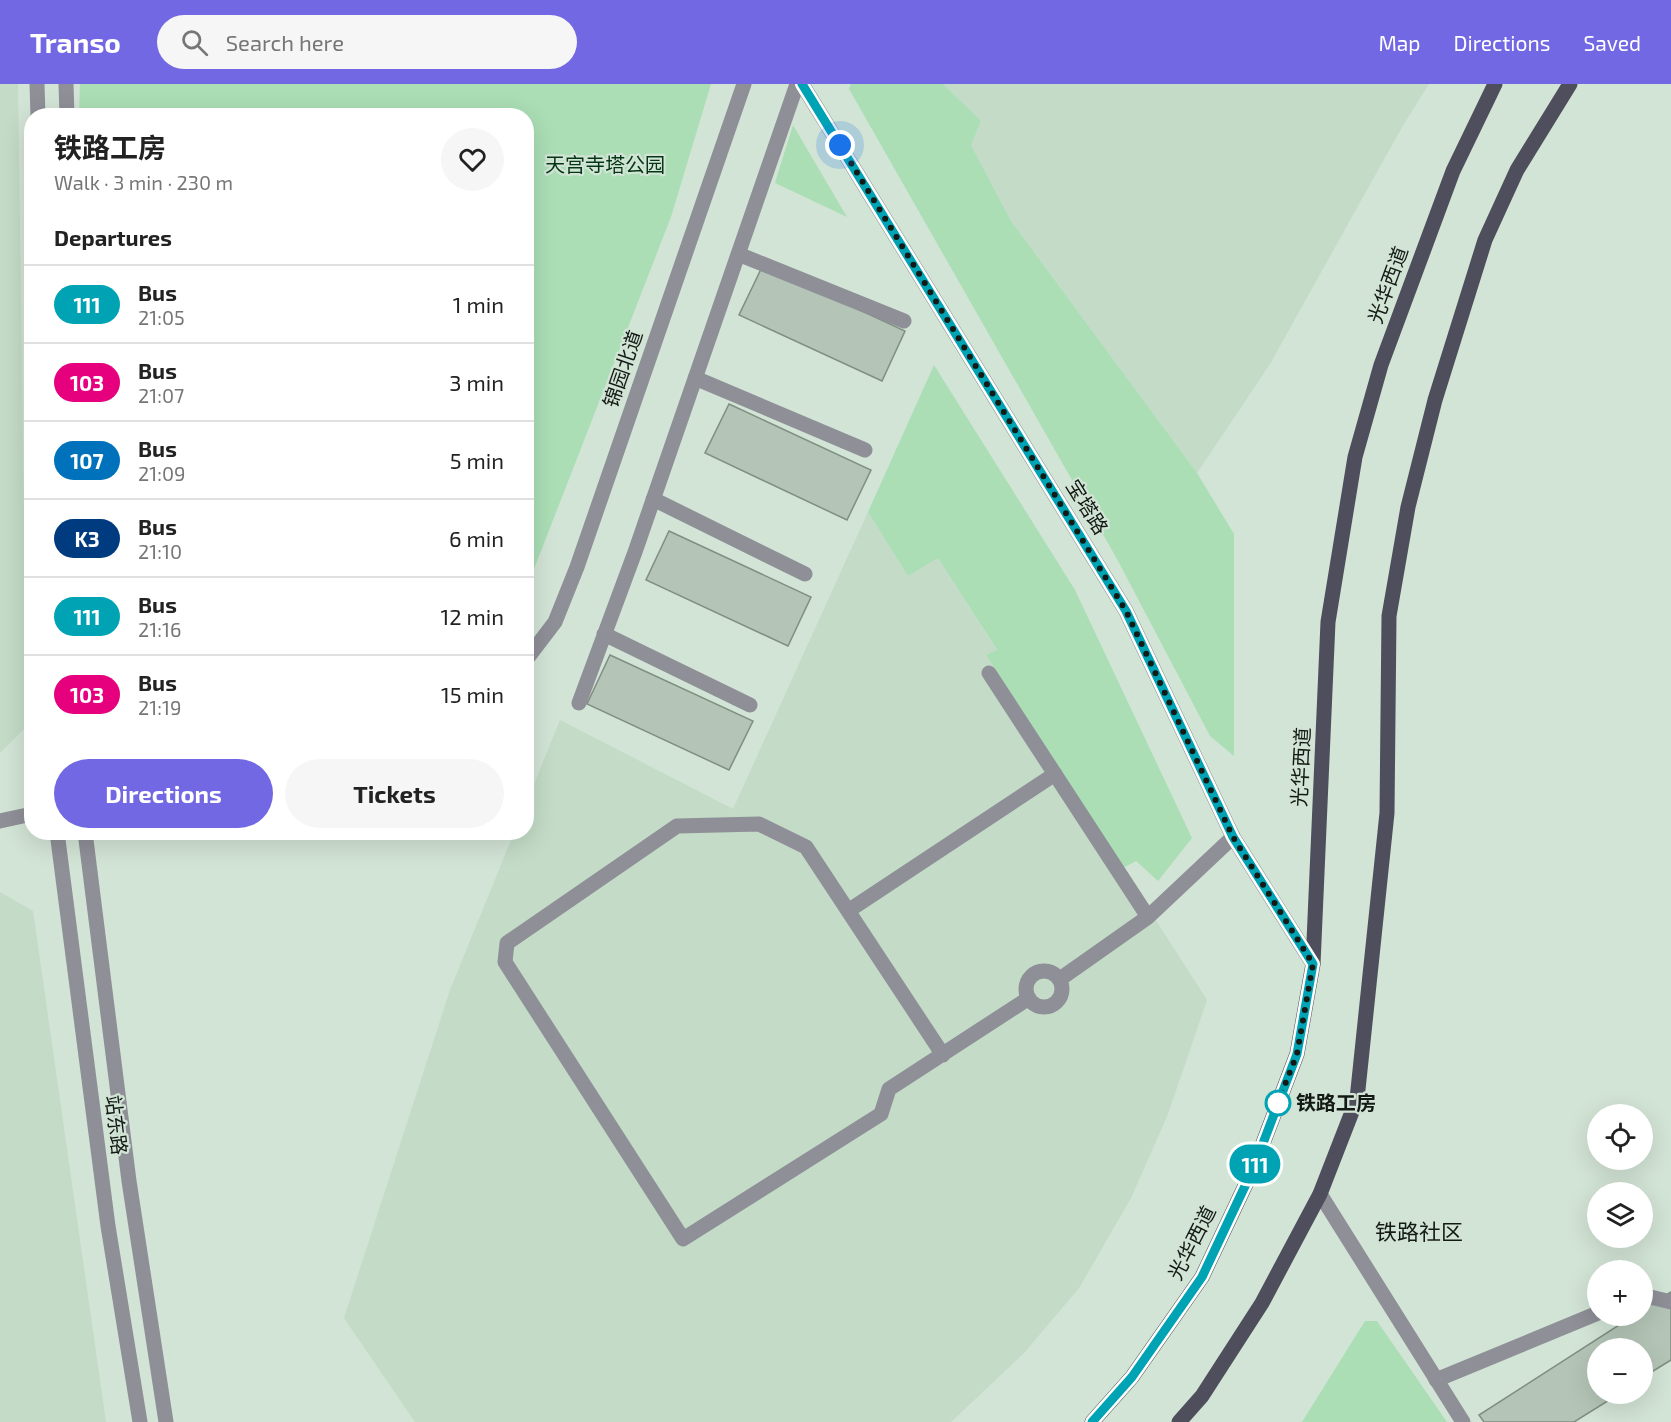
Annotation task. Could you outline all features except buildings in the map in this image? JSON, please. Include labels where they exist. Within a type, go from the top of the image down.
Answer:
[{"type":"main road","name":"光华西道","points":[[1092,1422],[1132,1377],[1202,1277],[1254,1167],[1297,1054],[1313,964],[1328,622],[1355,457],[1381,365],[1453,171],[1495,84]]},
{"type":"main road","points":[[1179,1422],[1202,1396],[1262,1303],[1320,1194],[1358,1099],[1388,813],[1389,616],[1408,507],[1436,400],[1485,240],[1517,170],[1569,84]]},
{"type":"street","points":[[37,84],[38,108]]},
{"type":"street","points":[[66,84],[67,108]]},
{"type":"street","name":"锦园北道","points":[[534,650],[555,622],[577,567],[744,84]]},
{"type":"street","points":[[579,703],[653,499],[797,84]]},
{"type":"street","name":"宝塔路","points":[[802,84],[1126,611],[1233,837],[1313,964]]},
{"type":"street","points":[[738,254],[904,321]]},
{"type":"street","points":[[695,378],[866,450]]},
{"type":"street","points":[[653,499],[805,574]]},
{"type":"street","points":[[604,634],[750,705]]},
{"type":"street","points":[[990,673],[1148,917]]},
{"type":"street","points":[[848,910],[1055,774]]},
{"type":"street","points":[[0,821],[24,816]]},
{"type":"street","points":[[943,1054],[806,847],[759,824],[677,826],[507,943],[505,962],[682,1239],[881,1114],[889,1089],[943,1054],[1029,998]]},
{"type":"street","points":[[1060,979],[1148,917],[1233,837]]},
{"type":"street","name":"站东路","points":[[58,840],[108,1226],[140,1422]]},
{"type":"street","name":"站东路","points":[[86,840],[129,1181],[166,1422]]},
{"type":"street","points":[[1050,971],[1060,979],[1062,996],[1054,1004],[1043,1008],[1032,1003],[1029,998],[1026,986],[1028,980],[1038,972],[1050,971]]},
{"type":"street","points":[[1320,1194],[1463,1422]]},
{"type":"street","points":[[1653,1298],[1671,1302]]},
{"type":"street","points":[[1436,1380],[1587,1318]]},
{"type":"shaded area","points":[[0,84],[18,84],[24,512],[24,729],[0,753]]},
{"type":"shaded area","points":[[943,84],[1429,84],[1402,127],[1270,364],[1197,473],[1011,221],[971,145],[981,121]]},
{"type":"shaded area","points":[[868,512],[908,576],[938,558],[997,651],[986,655],[1207,1000],[1168,1114],[1131,1198],[1079,1288],[1024,1353],[951,1422],[415,1422],[344,1318],[450,990],[511,840],[534,840],[534,785],[560,720],[733,809]]},
{"type":"shaded area","points":[[0,892],[33,911],[106,1422],[0,1422]]},
{"type":"green space","name":"天宫寺塔公园","points":[[80,84],[711,84],[671,217],[534,569],[534,108],[79,108]]},
{"type":"green space","points":[[851,84],[943,84],[981,121],[971,145],[1011,221],[1197,473],[1234,534],[1234,756],[1210,736],[1117,559],[849,89]]},
{"type":"green space","points":[[793,125],[847,217],[775,183]]},
{"type":"green space","points":[[934,365],[1075,590],[1192,838],[1158,881],[1136,861],[1123,868],[986,655],[997,650],[938,558],[908,576],[868,512]]},
{"type":"green space","points":[[1365,1321],[1377,1321],[1447,1422],[1302,1422]]},
{"type":"bus line","name":"111","points":[[802,84],[1126,611],[1233,837],[1313,964],[1297,1054],[1254,1167],[1202,1277],[1132,1377],[1092,1422]]},
{"type":"place","name":"铁路工房","points":[[1278,1103]]},
{"type":"district","name":"铁路社区","points":[[1419,1232]]},
{"type":"route","points":[[840,145],[1126,611],[1233,837],[1313,964],[1297,1054],[1275,1110],[1278,1103]]}]
